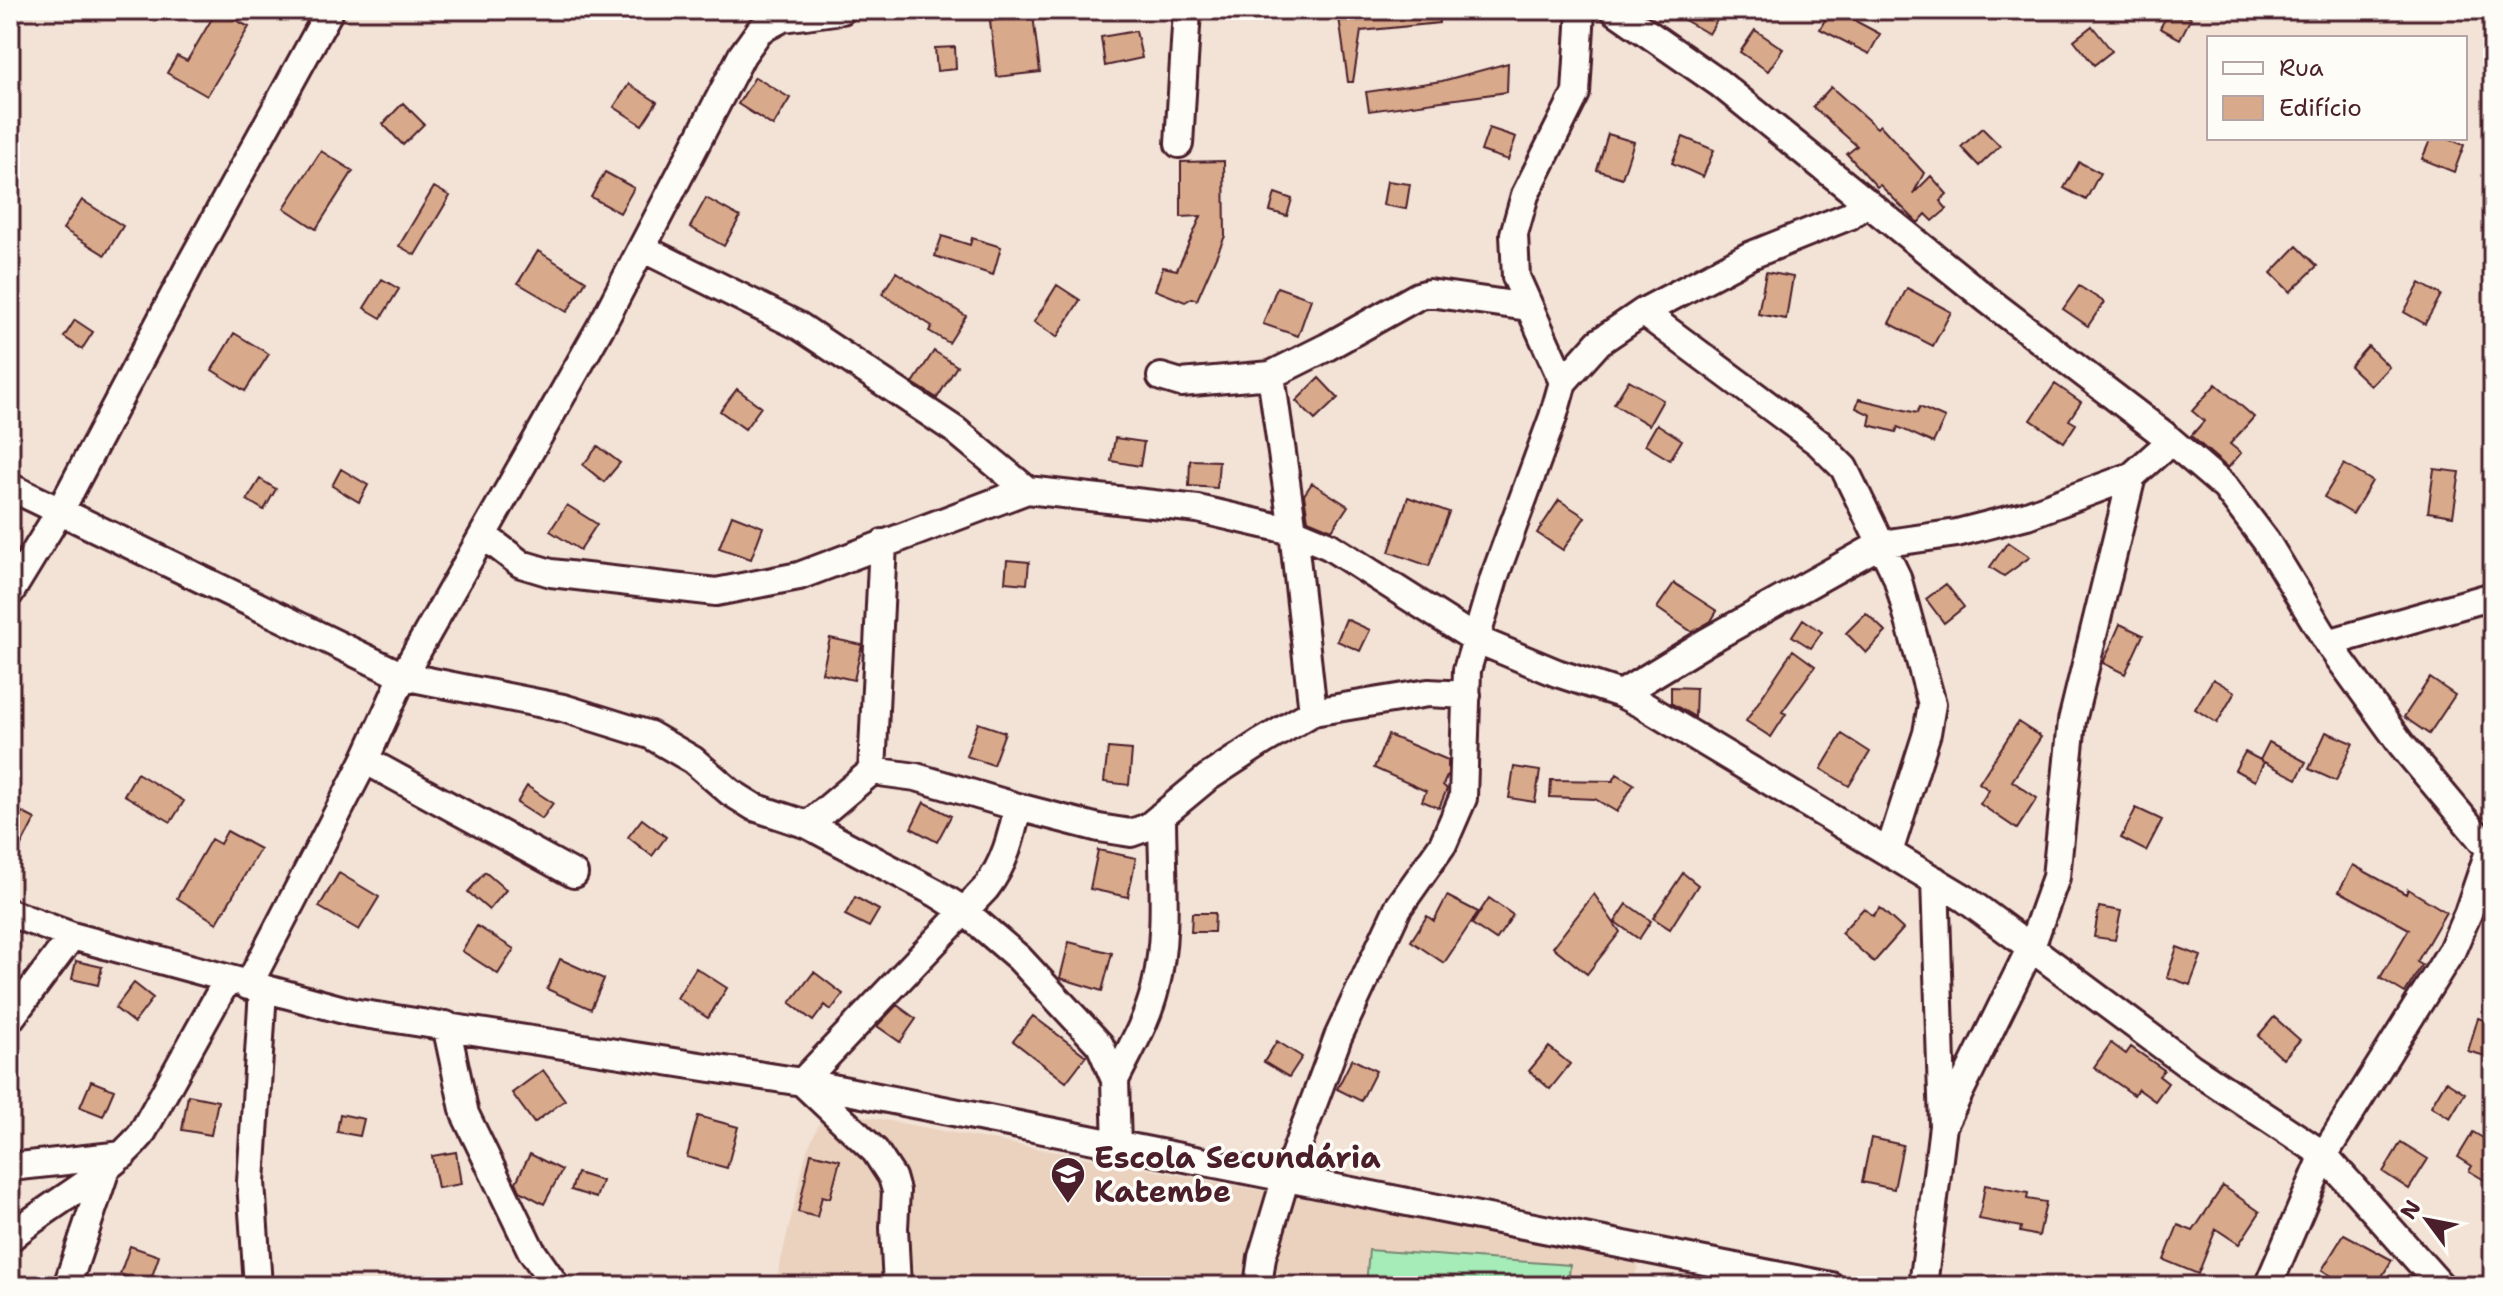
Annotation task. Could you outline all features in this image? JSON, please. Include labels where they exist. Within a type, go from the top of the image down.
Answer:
[{"type":"street","points":[[10,593],[60,511],[192,261],[330,10]]},
{"type":"street","points":[[12,1235],[114,1164],[141,1135],[246,985],[365,760],[403,676],[642,248],[742,55],[760,30],[783,18],[842,10]]},
{"type":"street","points":[[1179,144],[1187,10]]},
{"type":"street","points":[[1563,382],[1516,277],[1514,234],[1525,195],[1576,93],[1581,10]]},
{"type":"street","points":[[1614,10],[1719,83],[2225,487],[2266,541],[2328,643],[2401,744],[2491,844],[2452,950],[2324,1155],[2268,1286]]},
{"type":"street","points":[[1258,1286],[1262,1257],[1286,1177],[1338,1037],[1398,908],[1443,844],[1463,798],[1467,670],[1494,578],[1563,382],[1599,342],[1643,312],[1749,256],[1849,216],[1867,202]]},
{"type":"street","points":[[642,248],[799,326],[955,430],[1027,490]]},
{"type":"street","points":[[1161,377],[1181,383],[1271,375],[1418,296],[1429,293],[1528,307]]},
{"type":"street","points":[[1643,312],[1819,443],[1844,468],[1897,577],[1932,704],[1927,733],[1889,852]]},
{"type":"street","points":[[1271,375],[1293,531],[1313,712]]},
{"type":"street","points":[[1621,694],[1706,642],[1881,544],[1957,533],[2027,515],[2132,476],[2171,441]]},
{"type":"street","points":[[1943,1126],[2031,947],[2056,877],[2072,721],[2132,476]]},
{"type":"street","points":[[10,487],[403,676],[563,708],[650,735],[693,760],[730,792],[754,807],[808,825],[963,910],[1019,958],[1100,1045],[1115,1080],[1117,1147]]},
{"type":"street","points":[[483,535],[521,564],[551,573],[716,592],[799,576],[1027,490],[1198,509],[1293,531],[1329,546],[1475,639],[1643,705],[1964,898],[2191,1067],[2324,1155],[2441,1286]]},
{"type":"street","points":[[808,825],[872,771],[883,543]]},
{"type":"street","points":[[2328,643],[2493,596]]},
{"type":"street","points":[[872,771],[916,777],[1018,807],[1131,833],[1148,827],[1207,778],[1313,712],[1428,693],[1467,695]]},
{"type":"street","points":[[365,760],[574,874]]},
{"type":"street","points":[[802,1082],[1001,868],[1018,807]]},
{"type":"street","points":[[1115,1080],[1146,1018],[1155,990],[1161,954],[1162,815]]},
{"type":"street","points":[[1923,1286],[1943,1126],[1935,880]]},
{"type":"street","points":[[10,913],[72,936],[351,1012],[802,1082],[1117,1147],[1286,1177],[1831,1286]]},
{"type":"street","points":[[10,1019],[72,936]]},
{"type":"street","points":[[246,985],[251,1182],[258,1286]]},
{"type":"street","points":[[446,1025],[465,1114],[531,1250],[556,1286]]},
{"type":"street","points":[[802,1082],[875,1151],[892,1177],[896,1191],[897,1286]]},
{"type":"street","points":[[10,1167],[114,1164]]},
{"type":"street","points":[[67,1286],[114,1164]]},
{"type":"shaded area","name":"Escola Secundária Katembe","points":[[826,1109],[1640,1261],[1631,1286],[775,1286],[807,1150]]},
{"type":"green space","points":[[1369,1250],[1570,1265],[1568,1286],[1366,1286]]},
{"type":"building","points":[[217,10],[249,27],[207,96],[167,73],[177,56],[187,61]]},
{"type":"building","points":[[1338,10],[1438,10],[1439,23],[1361,31],[1353,82],[1348,82]]},
{"type":"building","points":[[1667,10],[1723,10],[1709,34]]},
{"type":"building","points":[[1830,10],[1880,34],[1869,54],[1820,29]]},
{"type":"building","points":[[2170,10],[2177,10],[2191,18],[2180,39],[2160,28]]},
{"type":"building","points":[[1033,15],[1040,72],[997,77],[990,21]]},
{"type":"building","points":[[2092,26],[2112,51],[2094,65],[2074,40]]},
{"type":"building","points":[[1755,30],[1783,49],[1768,71],[1740,52]]},
{"type":"building","points":[[1136,31],[1142,58],[1105,66],[1101,37]]},
{"type":"building","points":[[955,47],[956,69],[937,71],[935,48]]},
{"type":"building","points":[[1508,63],[1507,92],[1369,111],[1366,92],[1442,81]]},
{"type":"building","points":[[755,77],[790,98],[773,126],[738,104]]},
{"type":"building","points":[[629,84],[657,102],[642,125],[614,107]]},
{"type":"building","points":[[1831,87],[1877,128],[1880,125],[1924,173],[1913,194],[1931,176],[1947,194],[1940,201],[1947,209],[1933,221],[1926,214],[1918,223],[1880,185],[1877,187],[1847,154],[1857,146],[1813,107]]},
{"type":"building","points":[[403,103],[424,124],[403,145],[383,124]]},
{"type":"building","points":[[1489,128],[1516,137],[1508,160],[1481,151]]},
{"type":"building","points":[[1982,128],[2000,146],[1979,166],[1961,147]]},
{"type":"building","points":[[1608,134],[1634,142],[1622,178],[1597,170]]},
{"type":"building","points":[[1683,137],[1714,150],[1703,177],[1672,163]]},
{"type":"building","points":[[2430,140],[2451,140],[2464,145],[2454,172],[2422,159]]},
{"type":"building","points":[[321,151],[353,171],[316,229],[284,208]]},
{"type":"building","points":[[1224,161],[1225,236],[1197,300],[1192,298],[1185,302],[1155,290],[1163,267],[1177,270],[1201,216],[1181,217],[1181,162]]},
{"type":"building","points":[[2079,162],[2100,173],[2086,200],[2064,188]]},
{"type":"building","points":[[605,172],[634,188],[620,213],[591,197]]},
{"type":"building","points":[[1387,181],[1410,184],[1406,209],[1383,205]]},
{"type":"building","points":[[434,187],[450,196],[415,255],[399,246]]},
{"type":"building","points":[[1275,193],[1292,199],[1287,216],[1270,211]]},
{"type":"building","points":[[706,198],[740,217],[724,246],[690,227]]},
{"type":"building","points":[[82,200],[123,226],[105,255],[63,229]]},
{"type":"building","points":[[942,236],[970,245],[972,238],[1001,247],[993,275],[935,256]]},
{"type":"building","points":[[2297,246],[2317,266],[2290,292],[2271,273]]},
{"type":"building","points":[[538,251],[586,281],[567,312],[518,283]]},
{"type":"building","points":[[896,272],[966,316],[949,343],[929,331],[932,326],[882,294]]},
{"type":"building","points":[[1766,272],[1793,277],[1786,319],[1758,314]]},
{"type":"building","points":[[382,279],[399,289],[381,318],[364,308]]},
{"type":"building","points":[[2420,283],[2441,295],[2425,324],[2404,312]]},
{"type":"building","points":[[1057,285],[1080,300],[1057,337],[1034,322]]},
{"type":"building","points":[[2079,286],[2104,302],[2088,326],[2063,309]]},
{"type":"building","points":[[1277,287],[1311,299],[1298,336],[1263,324]]},
{"type":"building","points":[[1907,288],[1951,312],[1933,346],[1889,323]]},
{"type":"building","points":[[75,320],[93,332],[82,349],[64,337]]},
{"type":"building","points":[[234,333],[269,354],[245,391],[212,370]]},
{"type":"building","points":[[2368,346],[2389,367],[2371,386],[2350,366]]},
{"type":"building","points":[[934,351],[957,366],[937,398],[913,383]]},
{"type":"building","points":[[1319,378],[1338,398],[1315,420],[1296,401]]},
{"type":"building","points":[[1629,380],[1663,400],[1649,425],[1614,404]]},
{"type":"building","points":[[2055,384],[2081,402],[2069,420],[2076,424],[2064,442],[2031,420]]},
{"type":"building","points":[[2216,384],[2254,417],[2230,444],[2241,453],[2228,468],[2191,436],[2204,421],[2192,411]]},
{"type":"building","points":[[737,389],[761,407],[745,429],[720,411]]},
{"type":"building","points":[[1859,399],[1917,413],[1920,407],[1945,418],[1933,443],[1898,427],[1896,432],[1869,425],[1871,415],[1856,408]]},
{"type":"building","points":[[1657,424],[1682,440],[1670,460],[1645,445]]},
{"type":"building","points":[[1115,438],[1144,442],[1140,466],[1111,461]]},
{"type":"building","points":[[598,446],[620,463],[604,482],[583,465]]},
{"type":"building","points":[[1190,460],[1219,461],[1217,488],[1189,486]]},
{"type":"building","points":[[2344,464],[2372,481],[2353,514],[2324,497]]},
{"type":"building","points":[[341,469],[368,485],[359,502],[332,486]]},
{"type":"building","points":[[2434,469],[2460,472],[2453,516],[2428,512]]},
{"type":"building","points":[[260,479],[276,489],[264,510],[247,500]]},
{"type":"building","points":[[1312,483],[1348,506],[1332,530],[1308,520],[1304,495]]},
{"type":"building","points":[[1408,497],[1449,512],[1429,566],[1389,552]]},
{"type":"building","points":[[1559,500],[1585,517],[1563,550],[1537,533]]},
{"type":"building","points":[[567,505],[597,524],[580,550],[550,531]]},
{"type":"building","points":[[732,515],[763,527],[751,559],[719,548]]},
{"type":"building","points":[[2008,542],[2030,557],[2004,576],[1990,567]]},
{"type":"building","points":[[1007,560],[1029,562],[1027,584],[1005,582]]},
{"type":"building","points":[[1674,583],[1717,611],[1711,621],[1692,632],[1657,608]]},
{"type":"building","points":[[1946,584],[1964,607],[1944,623],[1926,599]]},
{"type":"building","points":[[1866,613],[1886,632],[1866,653],[1846,633]]},
{"type":"building","points":[[1346,619],[1370,630],[1360,651],[1337,641]]},
{"type":"building","points":[[1803,619],[1822,632],[1811,648],[1792,636]]},
{"type":"building","points":[[2120,624],[2143,635],[2125,674],[2103,663]]},
{"type":"building","points":[[830,638],[862,645],[854,680],[822,673]]},
{"type":"building","points":[[1793,650],[1815,666],[1782,712],[1786,714],[1771,737],[1746,721]]},
{"type":"building","points":[[2430,678],[2455,695],[2429,734],[2404,717]]},
{"type":"building","points":[[2213,679],[2235,692],[2217,723],[2195,709]]},
{"type":"building","points":[[1671,687],[1696,688],[1695,717],[1671,703]]},
{"type":"building","points":[[2018,722],[2041,737],[2012,781],[2037,798],[2017,829],[1980,804],[1989,790],[1979,783]]},
{"type":"building","points":[[978,723],[1005,732],[993,765],[966,756]]},
{"type":"building","points":[[2326,732],[2353,743],[2336,781],[2309,769]]},
{"type":"building","points":[[1842,734],[1870,752],[1849,786],[1821,769]]},
{"type":"building","points":[[1388,735],[1448,760],[1448,774],[1443,785],[1447,789],[1439,808],[1422,801],[1426,791],[1374,768]]},
{"type":"building","points":[[2269,742],[2306,762],[2297,779],[2260,760]]},
{"type":"building","points":[[1108,748],[1132,750],[1129,785],[1104,782]]},
{"type":"building","points":[[2245,752],[2264,762],[2255,781],[2235,770]]},
{"type":"building","points":[[1514,767],[1540,771],[1535,802],[1509,798]]},
{"type":"building","points":[[137,773],[184,801],[171,822],[124,795]]},
{"type":"building","points":[[1617,774],[1634,784],[1617,812],[1595,799],[1550,797],[1551,780],[1613,781]]},
{"type":"building","points":[[527,786],[553,803],[542,819],[517,803]]},
{"type":"building","points":[[924,802],[951,816],[937,842],[911,828]]},
{"type":"building","points":[[10,806],[35,819],[10,867]]},
{"type":"building","points":[[2136,808],[2162,820],[2146,851],[2121,838]]},
{"type":"building","points":[[642,819],[666,837],[652,856],[628,837]]},
{"type":"building","points":[[227,831],[260,849],[217,923],[177,898],[211,839],[220,844]]},
{"type":"building","points":[[1098,850],[1136,858],[1128,897],[1090,889]]},
{"type":"building","points":[[2353,865],[2406,894],[2408,889],[2446,912],[2417,962],[2422,965],[2405,993],[2380,978],[2409,929],[2339,891]]},
{"type":"building","points":[[485,872],[506,890],[489,910],[468,892]]},
{"type":"building","points":[[339,873],[379,897],[359,930],[319,907]]},
{"type":"building","points":[[1683,873],[1698,885],[1670,929],[1653,918]]},
{"type":"building","points":[[1594,894],[1620,932],[1587,974],[1553,947]]},
{"type":"building","points":[[1447,896],[1478,912],[1444,963],[1411,941],[1427,916],[1434,921]]},
{"type":"building","points":[[855,897],[879,910],[869,927],[845,915]]},
{"type":"building","points":[[1489,898],[1513,915],[1496,940],[1472,924]]},
{"type":"building","points":[[1627,904],[1651,921],[1639,939],[1615,922]]},
{"type":"building","points":[[2099,907],[2121,911],[2115,940],[2094,937]]},
{"type":"building","points":[[1864,908],[1873,916],[1880,908],[1903,929],[1874,962],[1841,933]]},
{"type":"building","points":[[1192,913],[1215,913],[1214,932],[1191,932]]},
{"type":"building","points":[[477,926],[514,949],[498,974],[462,951]]},
{"type":"building","points":[[1069,942],[1112,953],[1102,991],[1060,978]]},
{"type":"building","points":[[2177,947],[2201,956],[2190,985],[2167,977]]},
{"type":"building","points":[[560,959],[604,979],[591,1009],[547,989]]},
{"type":"building","points":[[76,961],[102,967],[98,985],[72,979]]},
{"type":"building","points":[[696,968],[727,988],[708,1018],[677,998]]},
{"type":"building","points":[[814,972],[843,994],[831,1010],[825,1005],[813,1021],[790,1003]]},
{"type":"building","points":[[134,983],[153,998],[134,1023],[115,1008]]},
{"type":"building","points":[[897,1005],[916,1019],[900,1042],[877,1026]]},
{"type":"building","points":[[1033,1016],[1086,1056],[1066,1082],[1013,1041]]},
{"type":"building","points":[[2274,1017],[2300,1040],[2283,1059],[2258,1036]]},
{"type":"building","points":[[2478,1018],[2493,1023],[2493,1045],[2489,1057],[2468,1051]]},
{"type":"building","points":[[1277,1041],[1302,1057],[1289,1077],[1264,1062]]},
{"type":"building","points":[[2111,1043],[2126,1054],[2131,1047],[2164,1070],[2159,1076],[2168,1083],[2155,1101],[2138,1089],[2134,1095],[2094,1067]]},
{"type":"building","points":[[1549,1047],[1570,1064],[1550,1089],[1529,1071]]},
{"type":"building","points":[[1352,1059],[1376,1071],[1361,1101],[1337,1089]]},
{"type":"building","points":[[543,1070],[565,1100],[534,1123],[512,1093]]},
{"type":"building","points":[[91,1081],[114,1090],[103,1116],[80,1107]]},
{"type":"building","points":[[2446,1081],[2465,1093],[2450,1118],[2431,1106]]},
{"type":"building","points":[[188,1095],[218,1101],[211,1135],[182,1130]]},
{"type":"building","points":[[340,1114],[364,1119],[360,1136],[337,1132]]},
{"type":"building","points":[[698,1116],[738,1127],[727,1168],[687,1157]]},
{"type":"building","points":[[2473,1132],[2488,1141],[2493,1133],[2493,1185],[2469,1171],[2472,1166],[2458,1157]]},
{"type":"building","points":[[1871,1138],[1903,1145],[1894,1189],[1862,1182]]},
{"type":"building","points":[[2401,1142],[2428,1159],[2409,1189],[2383,1172]]},
{"type":"building","points":[[456,1152],[461,1184],[438,1188],[432,1156]]},
{"type":"building","points":[[811,1153],[840,1160],[830,1198],[822,1196],[817,1217],[798,1212]]},
{"type":"building","points":[[530,1154],[562,1170],[544,1204],[520,1191],[516,1182]]},
{"type":"building","points":[[577,1173],[602,1181],[596,1198],[571,1190]]},
{"type":"building","points":[[1985,1185],[2028,1193],[2027,1199],[2046,1202],[2039,1236],[2020,1232],[2021,1227],[1979,1219]]},
{"type":"building","points":[[2223,1186],[2260,1212],[2239,1244],[2216,1229],[2198,1274],[2164,1260],[2178,1225],[2193,1231]]},
{"type":"building","points":[[2344,1234],[2392,1260],[2376,1286],[2348,1286],[2322,1270]]},
{"type":"building","points":[[130,1246],[159,1256],[149,1285],[120,1274]]},
{"type":"place","name":"Escola Secundária Katembe","points":[[1068,1205]]}]
